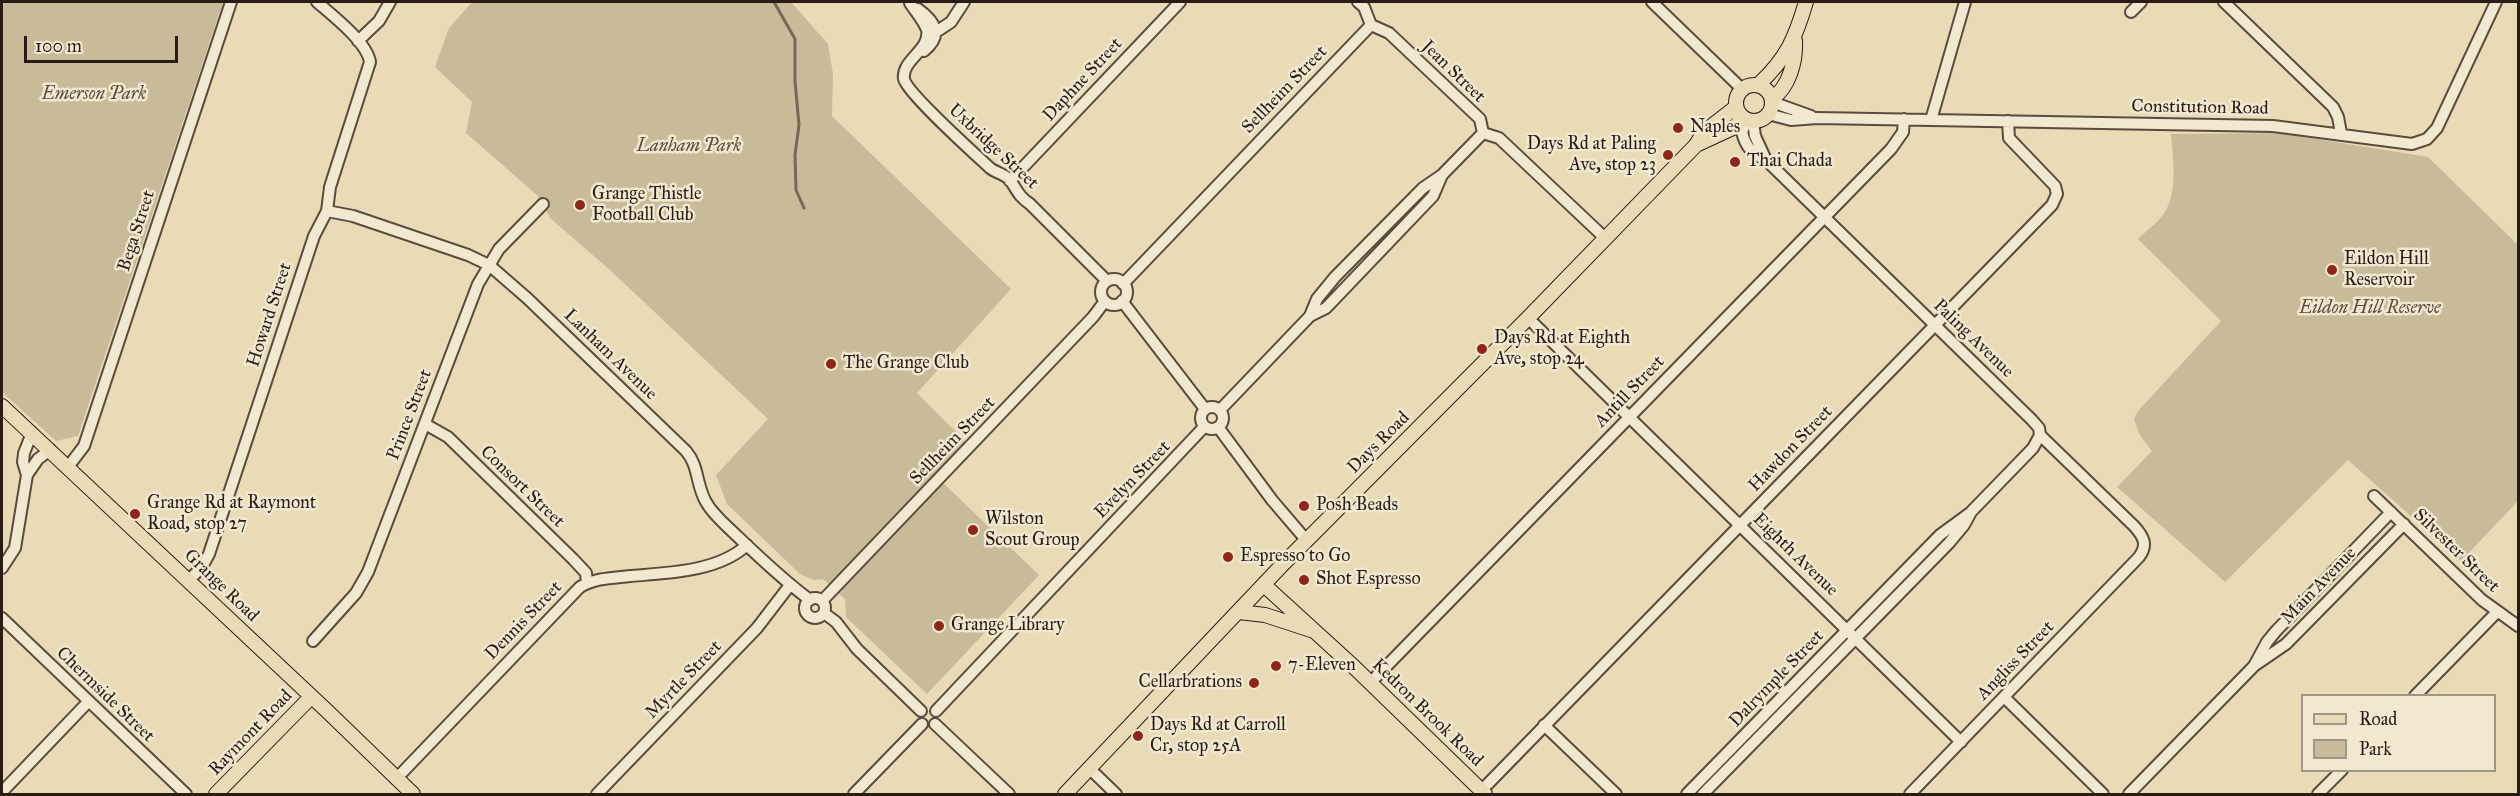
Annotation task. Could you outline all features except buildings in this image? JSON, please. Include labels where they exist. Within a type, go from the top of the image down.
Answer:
[{"type":"main road","points":[[1758,86],[1777,67],[1795,39],[1806,2]]},
{"type":"main road","points":[[1771,105],[1767,90],[1758,86],[1752,85],[1742,89],[1736,97],[1745,117],[1764,118],[1790,72],[1795,53],[1795,39]]},
{"type":"main road","name":"Days Road","points":[[1065,795],[1264,585],[1696,144],[1707,142],[1735,127],[1745,117]]},
{"type":"main road","name":"Grange Road","points":[[2,406],[189,580],[413,795]]},
{"type":"main road","name":"Kedron Brook Road","points":[[1264,585],[1316,631],[1483,793]]},
{"type":"main road","points":[[1239,612],[1265,615],[1316,631]]},
{"type":"main road","name":"Raymont Road","points":[[216,795],[311,697]]},
{"type":"street","name":"Bega Street","points":[[68,467],[84,446],[231,2]]},
{"type":"street","points":[[317,2],[358,41],[379,21],[390,2]]},
{"type":"street","points":[[909,2],[923,12],[931,26],[950,17],[963,4]]},
{"type":"street","name":"Daphne Street","points":[[1010,181],[1180,2]]},
{"type":"street","name":"Jean Street","points":[[1358,2],[1364,7],[1371,25],[1389,33],[1480,119],[1484,133],[1499,138],[1605,238]]},
{"type":"street","points":[[1652,2],[1742,89]]},
{"type":"street","points":[[1931,120],[1965,2]]},
{"type":"street","points":[[2131,12],[2141,2]]},
{"type":"street","points":[[2224,2],[2333,107],[2338,117],[2341,133]]},
{"type":"street","name":"Constitution Road","points":[[1771,105],[1817,118],[2273,126],[2412,144],[2431,136],[2441,121],[2496,2]]},
{"type":"street","name":"Sellheim Street","points":[[1124,284],[1371,25]]},
{"type":"street","name":"Uxbridge Street","points":[[931,26],[935,39],[931,45],[916,56],[904,72],[908,86],[993,171],[1010,181],[1020,198],[1030,204],[1107,280]]},
{"type":"street","name":"Howard Street","points":[[189,580],[202,567],[209,554],[314,236],[327,211],[330,187],[369,62],[369,55],[358,41]]},
{"type":"street","name":"Paling Avenue","points":[[1745,117],[1766,160],[2032,420],[2039,428],[2040,435],[2140,532],[2145,540],[2145,548]]},
{"type":"street","name":"Antill Street","points":[[1370,683],[1896,142],[1903,132],[1904,119]]},
{"type":"street","name":"Hawdon Street","points":[[1483,793],[1544,725],[2052,205],[2056,198],[2056,190],[2009,138],[2008,121]]},
{"type":"street","points":[[1220,410],[1310,316],[1326,308],[1433,196],[1442,175],[1484,133]]},
{"type":"street","name":"Prince Street","points":[[313,641],[364,581],[475,291],[499,249],[543,204]]},
{"type":"street","name":"Lanham Avenue","points":[[327,211],[353,216],[468,255],[489,265],[527,298],[686,451],[696,466],[700,492],[706,503],[747,545],[790,585],[810,600]]},
{"type":"street","points":[[1116,279],[1124,284],[1126,293],[1122,301],[1113,305],[1105,302],[1101,290],[1107,280],[1116,279]]},
{"type":"street","points":[[1122,301],[1205,409]]},
{"type":"street","name":"Sellheim Street","points":[[822,601],[1105,302]]},
{"type":"street","name":"Eighth Avenue","points":[[1528,318],[1961,742]]},
{"type":"street","points":[[1213,407],[1220,410],[1223,419],[1218,428],[1204,427],[1200,418],[1205,409],[1213,407]]},
{"type":"street","name":"Consort Street","points":[[425,424],[448,437],[573,559],[586,573],[587,583]]},
{"type":"street","name":"Evelyn Street","points":[[936,711],[1204,427]]},
{"type":"street","points":[[1218,428],[1272,500],[1307,541]]},
{"type":"street","points":[[2,568],[15,548],[27,475],[24,453],[32,433]]},
{"type":"street","name":"Dalrymple Street","points":[[1687,795],[1940,535],[1970,513],[2033,448],[2040,435]]},
{"type":"street","points":[[27,475],[38,459],[50,450]]},
{"type":"street","name":"Silvester Street","points":[[2374,496],[2497,612],[2516,620]]},
{"type":"street","name":"Main Avenue","points":[[2254,666],[2276,631],[2391,512]]},
{"type":"street","name":"Dalrymple Street","points":[[1703,795],[1955,536],[1970,513]]},
{"type":"street","name":"Main Avenue","points":[[2129,795],[2254,666],[2286,644],[2404,524]]},
{"type":"street","name":"Dennis Street","points":[[396,779],[564,602],[587,583],[596,579],[654,574],[704,566],[740,552],[747,545]]},
{"type":"street","name":"Angliss Street","points":[[1910,795],[2145,548]]},
{"type":"street","name":"Myrtle Street","points":[[597,795],[757,628],[790,585]]},
{"type":"street","points":[[810,600],[822,601],[825,607],[824,613],[816,618],[808,615],[805,607],[810,600]]},
{"type":"street","points":[[2417,694],[2497,612]]},
{"type":"street","points":[[824,613],[836,622],[857,649],[921,711]]},
{"type":"street","name":"Chermside Street","points":[[2,618],[186,795]]},
{"type":"street","points":[[2004,697],[2103,795]]},
{"type":"street","points":[[2,792],[88,702]]},
{"type":"street","points":[[928,707],[936,711],[938,718],[935,724],[928,727],[922,724],[919,718],[921,711],[928,707]]},
{"type":"street","points":[[854,795],[922,724]]},
{"type":"street","points":[[935,724],[1009,795]]},
{"type":"street","points":[[1544,725],[1616,795]]},
{"type":"street","points":[[1089,768],[1116,795]]},
{"type":"street","points":[[2318,795],[2341,772]]},
{"type":"green space","name":"Emerson Park","points":[[2,2],[223,2],[78,436],[56,441],[2,392]]},
{"type":"green space","name":"Lanham Park","points":[[472,2],[791,2],[828,44],[833,74],[832,116],[1011,289],[917,393],[969,445],[937,477],[1039,575],[927,694],[846,617],[845,599],[823,579],[814,580],[800,574],[727,504],[716,475],[768,419],[610,270],[550,218],[538,196],[466,133],[472,102],[435,67],[449,28]]},
{"type":"green space","name":"Eildon Hill Reserve","points":[[2279,133],[2428,157],[2518,245],[2518,501],[2461,561],[2348,460],[2225,582],[2117,487],[2152,451],[2139,434],[2134,419],[2138,411],[2221,321],[2138,239],[2162,216],[2171,198],[2174,166],[2171,134]]},
{"type":"waterway","points":[[774,2],[795,39],[795,81],[799,125],[795,155],[796,190],[804,208]]},
{"type":"place","name":"Naples","points":[[1678,128]]},
{"type":"place","name":"Days Rd at Paling Ave, stop 23","points":[[1668,155]]},
{"type":"place","name":"Thai Chada","points":[[1735,162]]},
{"type":"place","name":"Grange Thistle Football Club","points":[[580,205]]},
{"type":"place","name":"Eildon Hill Reservoir","points":[[2332,270]]},
{"type":"place","name":"Days Rd at Eighth Ave, stop 24","points":[[1482,349]]},
{"type":"place","name":"The Grange Club","points":[[831,364]]},
{"type":"place","name":"Posh Beads","points":[[1304,506]]},
{"type":"place","name":"Grange Rd at Raymont Road, stop 27","points":[[135,514]]},
{"type":"place","name":"Wilston Scout Group","points":[[973,530]]},
{"type":"place","name":"Espresso to Go","points":[[1228,557]]},
{"type":"place","name":"Shot Espresso","points":[[1304,580]]},
{"type":"place","name":"Grange Library","points":[[939,626]]},
{"type":"place","name":"7-Eleven","points":[[1276,666]]},
{"type":"place","name":"Cellarbrations","points":[[1254,683]]},
{"type":"place","name":"Days Rd at Carroll Cr, stop 25A","points":[[1138,736]]}]
